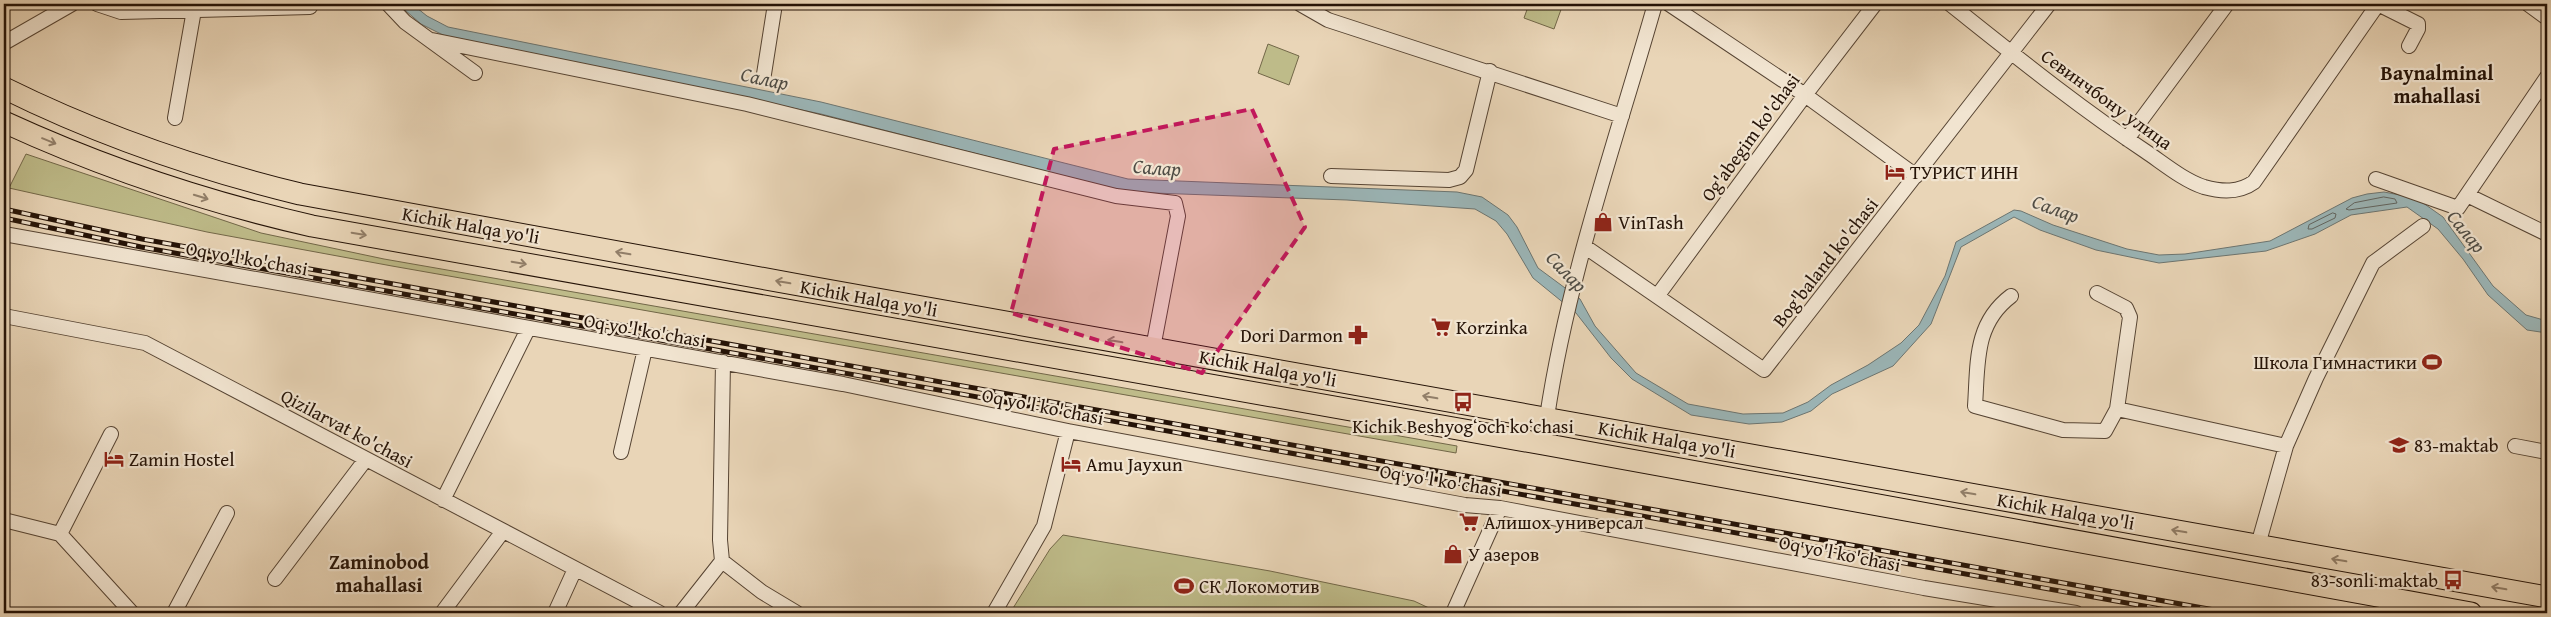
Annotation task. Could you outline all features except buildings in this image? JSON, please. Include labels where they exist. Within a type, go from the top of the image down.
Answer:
[{"type":"highway","name":"Kichik Halqa yo'li","points":[[4,88],[71,120],[138,146],[231,176],[300,194],[2547,597]]},
{"type":"highway","name":"Kichik Halqa yo'li","points":[[4,122],[100,162],[182,191],[245,210],[312,226],[1543,444],[2471,613]]},
{"type":"highway","points":[[1543,444],[1547,417]]},
{"type":"street","points":[[4,43],[72,4]]},
{"type":"street","points":[[97,4],[121,12],[310,7]]},
{"type":"street","points":[[388,4],[405,22],[475,73]]},
{"type":"street","points":[[764,74],[775,4]]},
{"type":"street","points":[[1300,4],[1328,20],[1490,71],[1622,116]]},
{"type":"street","points":[[1547,417],[1563,326],[1576,274],[1655,4]]},
{"type":"street","points":[[1669,4],[1804,95],[1916,176]]},
{"type":"street","name":"Og'abegim ko'chasi","points":[[1658,295],[1804,95],[1875,4]]},
{"type":"street","name":"Севинчбону улица","points":[[1950,4],[2126,139],[2177,172],[2203,186],[2233,192],[2244,189],[2254,182],[2378,4]]},
{"type":"street","name":"Bog'baland ko'chasi","points":[[1584,246],[1658,295],[1764,370],[2049,4]]},
{"type":"street","points":[[2126,139],[2227,4]]},
{"type":"street","points":[[2378,4],[2418,24],[2418,29],[2409,46]]},
{"type":"street","points":[[2528,4],[2547,18]]},
{"type":"street","points":[[175,118],[194,10]]},
{"type":"street","points":[[432,40],[747,104],[1116,196],[1174,203],[1178,216],[1153,348]]},
{"type":"street","points":[[1331,176],[1449,180],[1460,177],[1466,170],[1490,71]]},
{"type":"street","points":[[2376,179],[2399,185],[2441,203],[2458,208],[2547,77]]},
{"type":"street","points":[[2467,195],[2547,234]]},
{"type":"street","points":[[2258,545],[2286,446],[2316,378],[2373,263],[2423,226]]},
{"type":"street","name":"Oq yo'l ko'chasi","points":[[4,234],[858,387],[1068,431],[1465,505],[1500,508],[1924,588],[2076,613]]},
{"type":"street","points":[[2011,296],[1997,306],[1985,326],[1980,347],[1975,406],[2063,430],[2105,431],[2117,409],[2130,317],[2126,308],[2097,293]]},
{"type":"street","name":"Qizilarvat ko'chasi","points":[[4,316],[145,343],[660,613]]},
{"type":"street","points":[[444,500],[528,329]]},
{"type":"street","points":[[621,452],[645,349]]},
{"type":"street","points":[[681,613],[722,561],[720,540],[722,362]]},
{"type":"street","points":[[2117,409],[2286,446]]},
{"type":"street","points":[[994,613],[1044,526],[1068,431]]},
{"type":"street","points":[[60,534],[111,434]]},
{"type":"street","points":[[2515,446],[2547,452]]},
{"type":"street","points":[[275,579],[366,459]]},
{"type":"street","points":[[1453,613],[1500,508]]},
{"type":"street","points":[[174,613],[227,513]]},
{"type":"street","points":[[4,520],[21,526],[60,534],[132,613]]},
{"type":"street","points":[[442,613],[503,531]]},
{"type":"street","points":[[722,561],[762,592],[797,613]]},
{"type":"street","points":[[555,613],[575,569]]},
{"type":"highlighted area","points":[[1252,109],[1305,227],[1202,373],[1011,313],[1054,149]]},
{"type":"shaded area","points":[[1529,4],[1563,4],[1554,29],[1524,18]]},
{"type":"shaded area","points":[[1268,44],[1299,56],[1289,85],[1258,73]]},
{"type":"shaded area","points":[[26,154],[261,233],[384,259],[1457,446],[1456,453],[207,232],[9,188]]},
{"type":"shaded area","name":"СК Локомотив","points":[[1063,535],[1270,571],[1414,601],[1429,608],[1426,613],[1010,613],[1050,549]]},
{"type":"water","name":"Салар","points":[[398,4],[412,4],[427,16],[448,27],[821,102],[1128,179],[1457,192],[1482,197],[1508,215],[1517,227],[1538,268],[1580,299],[1595,326],[1636,373],[1688,404],[1743,414],[1783,413],[1808,402],[1831,385],[1868,365],[1901,343],[1919,325],[1945,276],[1956,242],[2014,210],[2127,249],[2159,255],[2185,254],[2270,241],[2352,198],[2367,194],[2384,192],[2416,198],[2443,217],[2493,286],[2526,315],[2547,321],[2547,333],[2527,330],[2488,295],[2463,259],[2438,229],[2407,207],[2351,215],[2315,234],[2266,251],[2159,263],[2096,250],[2040,230],[2014,217],[1961,247],[1931,324],[1893,366],[1832,394],[1811,411],[1782,422],[1749,424],[1691,415],[1632,379],[1611,358],[1576,313],[1533,278],[1507,234],[1496,221],[1475,209],[1347,200],[1126,192],[821,114],[445,36],[421,24]]},
{"type":"railway","points":[[4,209],[142,239],[2231,613]]},
{"type":"railway","points":[[4,218],[141,247],[2183,613]]},
{"type":"place","name":"ТУРИСТ ИНН","points":[[1895,172]]},
{"type":"place","name":"VinTash","points":[[1603,222]]},
{"type":"place","name":"Korzinka","points":[[1441,327]]},
{"type":"place","name":"Dori Darmon","points":[[1358,335]]},
{"type":"place","name":"Школа Гимнастики","points":[[2432,362]]},
{"type":"place","name":"Kichik Beshyogʻoch koʻchasi","points":[[1463,402]]},
{"type":"place","name":"83-maktab","points":[[2399,445]]},
{"type":"place","name":"Zamin Hostel","points":[[114,459]]},
{"type":"place","name":"Amu Jayxun","points":[[1071,464]]},
{"type":"place","name":"Алишох универсал","points":[[1469,522]]},
{"type":"place","name":"У азеров","points":[[1453,554]]},
{"type":"place","name":"83-sonli maktab","points":[[2453,580]]},
{"type":"place","name":"СК Локомотив","points":[[1184,586]]},
{"type":"district","name":"Baynalminal mahallasi","points":[[2437,84]]},
{"type":"district","name":"Zaminobod mahallasi","points":[[379,572]]}]
